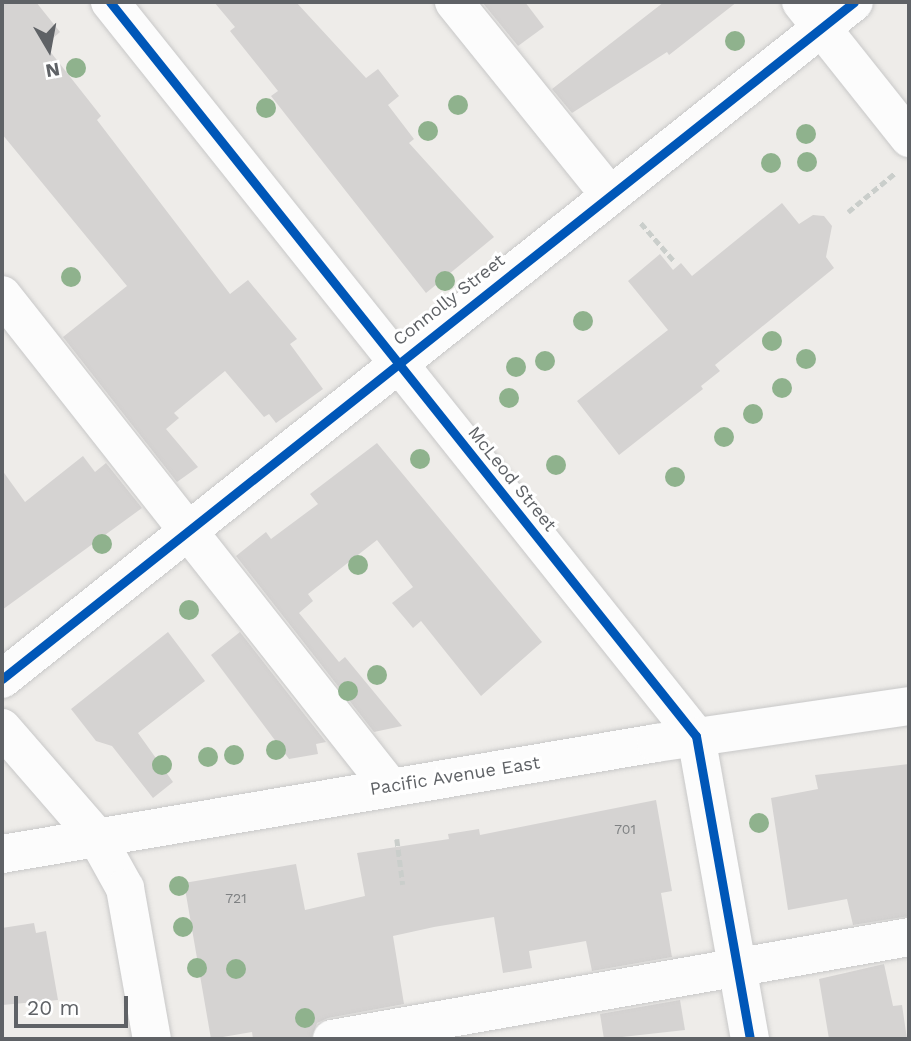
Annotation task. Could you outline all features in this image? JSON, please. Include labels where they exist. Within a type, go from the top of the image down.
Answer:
[{"type":"street","name":"McLeod Street","points":[[110,2],[696,736],[750,1039]]},
{"type":"street","points":[[454,2],[609,194]]},
{"type":"street","name":"Connolly Street","points":[[2,679],[609,194],[811,14],[854,2]]},
{"type":"street","points":[[811,14],[909,138]]},
{"type":"street","points":[[2,295],[390,787]]},
{"type":"street","name":"Pacific Avenue East","points":[[2,854],[696,736],[909,706]]},
{"type":"street","points":[[2,728],[96,836],[125,888],[152,1039]]},
{"type":"street","points":[[332,1039],[448,1029],[737,967],[909,937]]},
{"type":"path","points":[[848,212],[895,173]]},
{"type":"path","points":[[641,223],[674,261]]},
{"type":"path","points":[[397,839],[403,885]]},
{"type":"building","points":[[2,2],[36,2],[60,32],[45,45],[101,116],[97,120],[230,294],[248,280],[297,339],[290,344],[323,389],[276,423],[269,414],[264,417],[225,371],[174,413],[179,418],[166,429],[198,467],[177,482],[63,337],[127,286],[2,134]]},
{"type":"building","points":[[214,2],[296,2],[366,78],[378,69],[399,96],[388,105],[414,139],[409,143],[494,237],[426,293],[271,96],[278,91],[230,31],[235,27]]},
{"type":"building","points":[[482,2],[525,2],[544,27],[518,46]]},
{"type":"building","points":[[664,2],[737,2],[669,55],[667,52],[572,113],[552,89]]},
{"type":"building","points":[[782,203],[799,224],[813,215],[824,216],[832,226],[826,257],[834,268],[715,365],[720,371],[701,386],[703,389],[619,455],[577,401],[668,330],[628,281],[660,254],[673,270],[681,263],[692,276]]},
{"type":"building","points":[[377,443],[542,642],[481,696],[421,621],[413,628],[392,603],[413,587],[377,540],[308,594],[313,601],[299,613],[339,662],[345,657],[402,726],[374,732],[236,556],[266,532],[271,539],[318,504],[310,494]]},
{"type":"building","points":[[83,456],[95,472],[106,463],[142,508],[2,610],[2,470],[25,502]]},
{"type":"building","points":[[168,632],[205,681],[138,733],[173,782],[153,798],[112,746],[96,741],[71,709]]},
{"type":"building","points":[[240,632],[326,742],[316,744],[318,754],[289,759],[211,655]]},
{"type":"building","points":[[909,764],[909,916],[853,925],[847,899],[788,910],[771,798],[818,789],[815,775]]},
{"type":"building","points":[[656,800],[672,891],[661,893],[672,957],[592,971],[586,941],[529,951],[532,968],[503,973],[494,917],[434,927],[393,936],[404,1004],[328,1018],[317,1023],[311,1039],[253,1039],[252,1032],[211,1039],[184,883],[296,864],[305,910],[365,896],[357,853],[449,839],[448,834],[479,829],[480,835]]},
{"type":"building","points":[[34,923],[36,933],[46,931],[58,1000],[2,1005],[2,928]]},
{"type":"building","points":[[884,964],[893,1006],[902,1005],[907,1039],[829,1039],[819,979]]},
{"type":"building","points":[[680,1000],[685,1030],[604,1039],[600,1014]]},
{"type":"cycle path","points":[[110,2],[696,736],[750,1039]]},
{"type":"cycle path","points":[[2,679],[854,2]]}]
